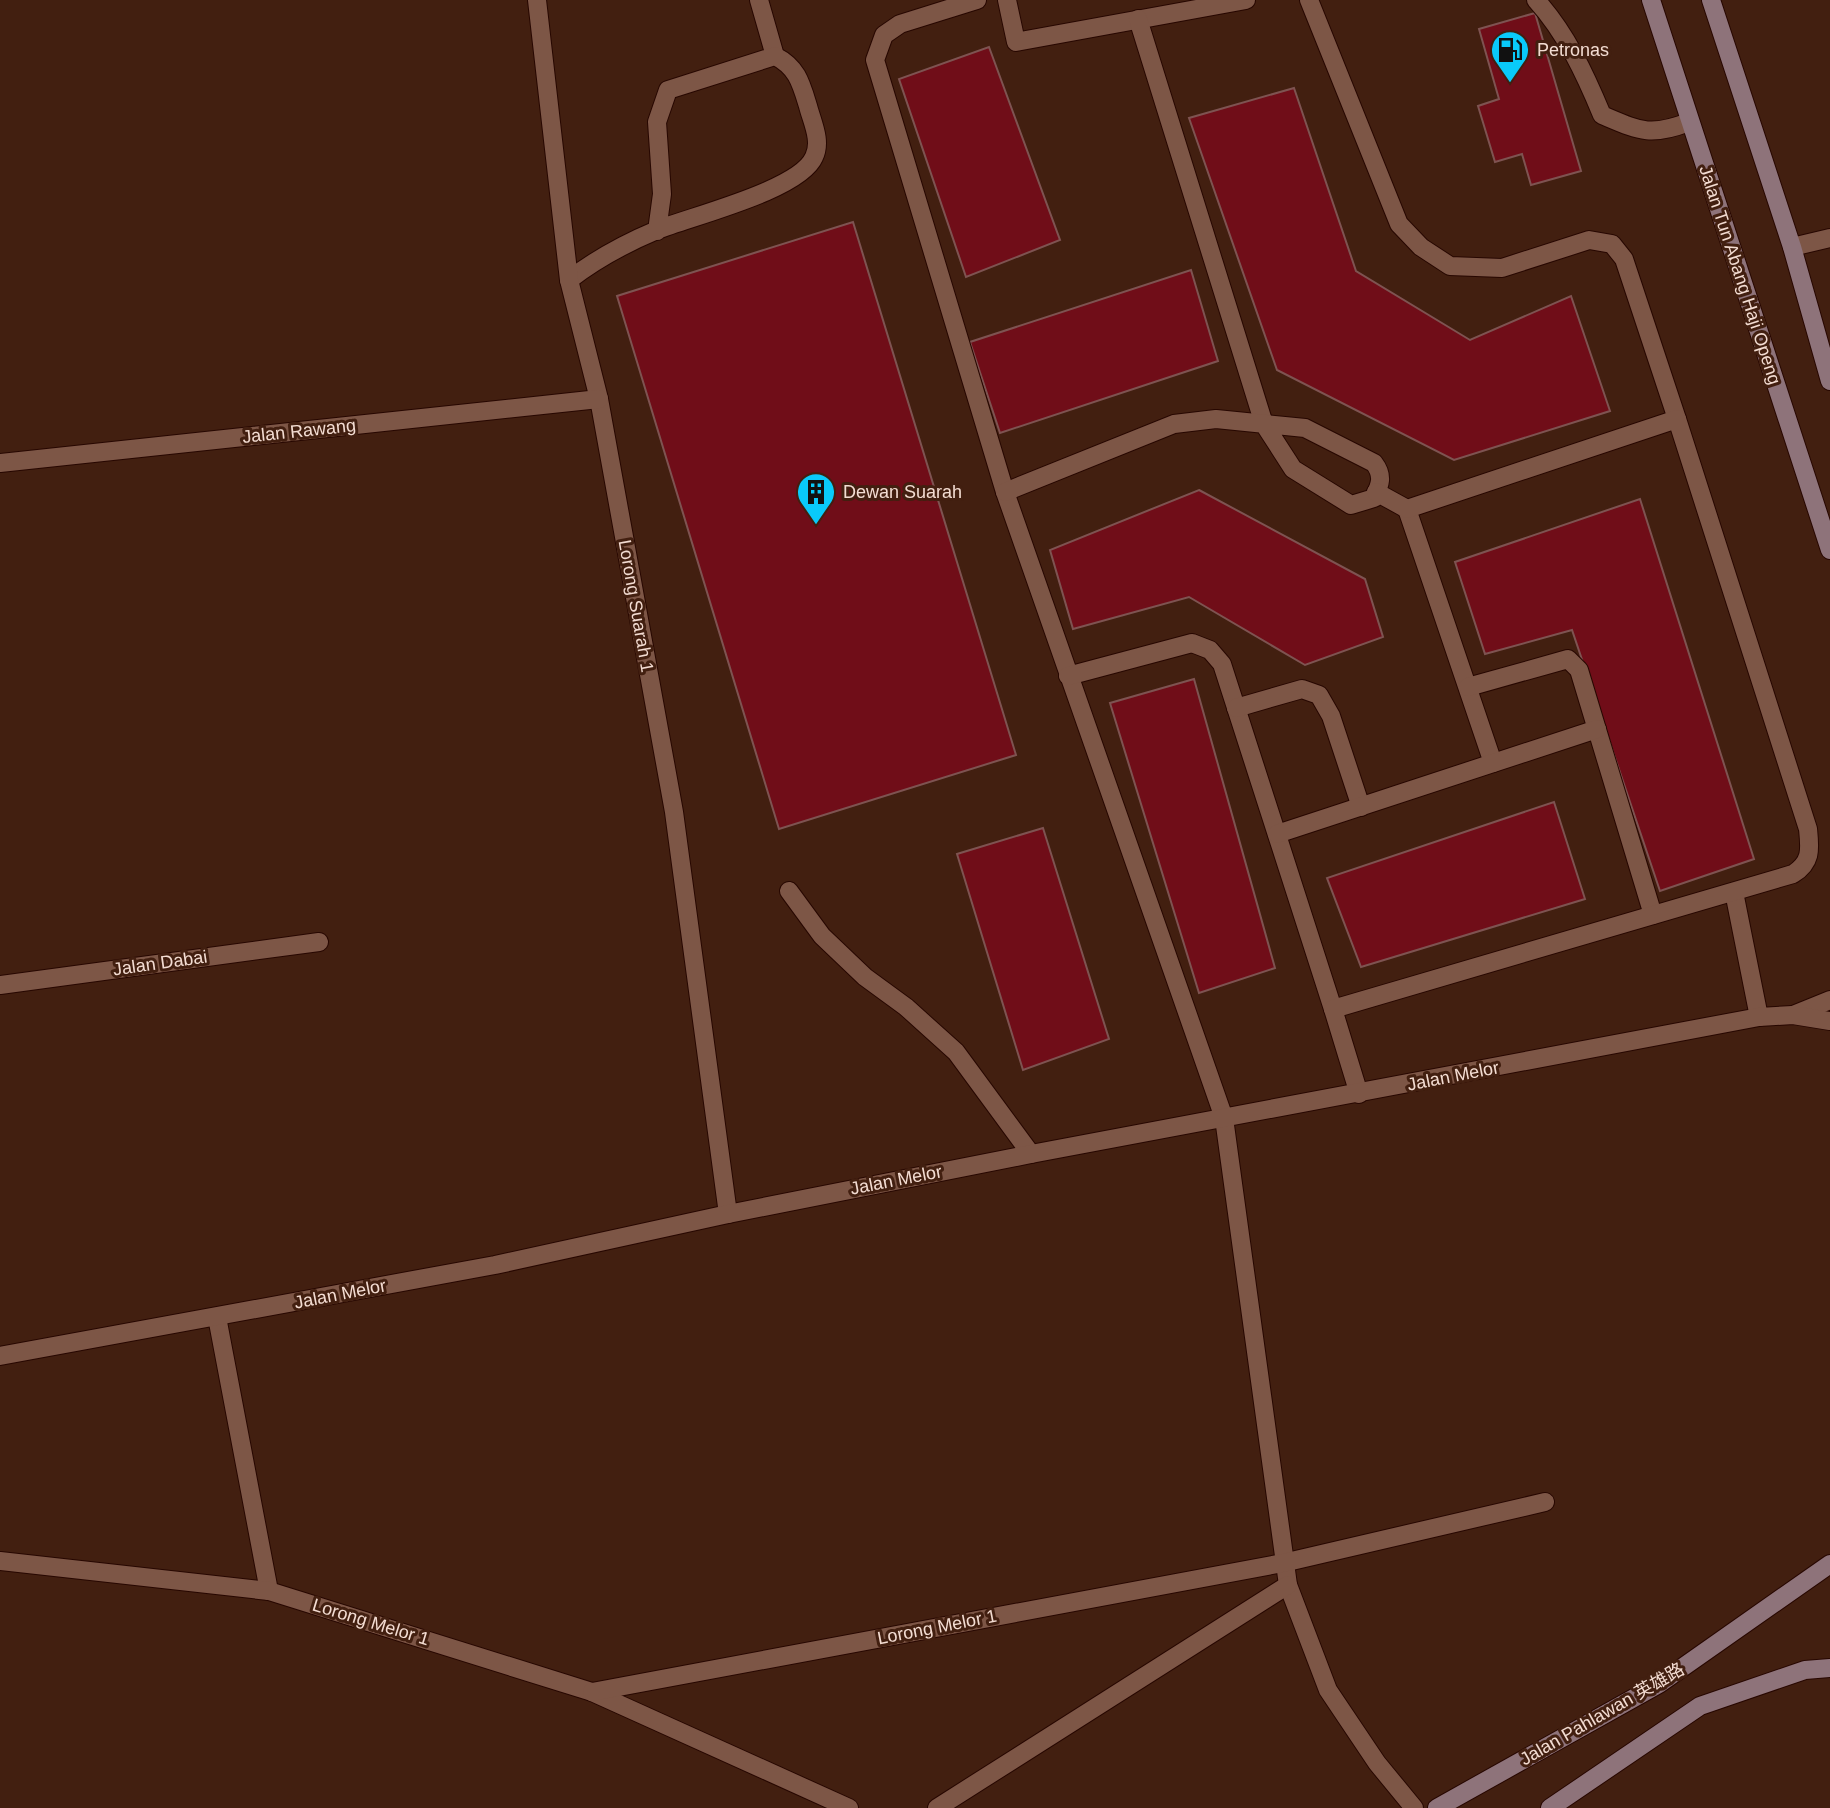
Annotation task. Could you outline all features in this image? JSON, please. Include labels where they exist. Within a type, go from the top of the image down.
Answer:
[{"type":"main road","name":"Jalan Tun Abang Haji Openg","points":[[1651,0],[1830,550]]},
{"type":"main road","points":[[1711,0],[1792,247],[1830,381]]},
{"type":"main road","name":"Jalan Pahlawan 英雄路","points":[[1437,1808],[1659,1684],[1830,1564]]},
{"type":"main road","points":[[1550,1808],[1700,1706],[1805,1670],[1830,1668]]},
{"type":"street","name":"Lorong Suarah 1","points":[[537,0],[569,279],[598,399],[674,812],[728,1214]]},
{"type":"street","points":[[759,0],[775,56]]},
{"type":"street","points":[[977,0],[900,24],[884,35],[875,60],[1005,492],[1224,1118],[1288,1585],[1328,1690],[1377,1763],[1414,1808]]},
{"type":"street","points":[[1007,0],[1016,42],[1246,0]]},
{"type":"street","points":[[1309,0],[1399,224],[1421,247],[1450,266],[1502,268],[1589,240],[1612,244],[1624,258],[1808,829],[1810,854],[1803,867],[1793,874],[1333,1009]]},
{"type":"street","points":[[1536,0],[1551,16],[1583,69],[1602,115],[1630,127],[1661,132],[1689,122]]},
{"type":"street","points":[[1005,492],[1174,424],[1216,419],[1264,424],[1317,431],[1374,463],[1380,471],[1377,492],[1374,498],[1360,505],[1352,505],[1340,498],[1293,469],[1264,424],[1138,19]]},
{"type":"street","points":[[569,279],[592,262],[657,231],[789,183],[814,159],[818,142],[800,81],[791,64],[775,56],[668,90],[657,122],[662,194],[657,231]]},
{"type":"street","points":[[1792,247],[1830,238]]},
{"type":"street","name":"Jalan Rawang","points":[[0,463],[598,399]]},
{"type":"street","points":[[1407,509],[1677,419]]},
{"type":"street","points":[[1377,492],[1407,509],[1493,763]]},
{"type":"street","points":[[1068,677],[1192,643],[1210,650],[1222,664],[1359,1094]]},
{"type":"street","points":[[1468,687],[1567,659],[1579,670],[1653,915]]},
{"type":"street","points":[[1236,708],[1302,689],[1319,695],[1331,716],[1361,807]]},
{"type":"street","points":[[1277,834],[1597,729]]},
{"type":"street","points":[[789,891],[821,936],[865,977],[906,1007],[956,1052],[1031,1154]]},
{"type":"street","points":[[1734,892],[1759,1017]]},
{"type":"street","name":"Jalan Dabai","points":[[0,985],[319,942]]},
{"type":"street","name":"Jalan Melor","points":[[1793,1015],[1830,1000]]},
{"type":"street","name":"Jalan Melor","points":[[0,1356],[495,1265],[728,1214],[1031,1154],[1759,1017],[1793,1015],[1830,1021]]},
{"type":"street","points":[[217,1317],[269,1591]]},
{"type":"street","name":"Lorong Melor 1","points":[[592,1692],[1283,1563],[1545,1502]]},
{"type":"street","name":"Lorong Melor 1","points":[[0,1562],[269,1591],[592,1692],[849,1808]]},
{"type":"street","points":[[937,1808],[1288,1585]]},
{"type":"building","points":[[1535,13],[1581,171],[1531,185],[1522,154],[1495,162],[1478,106],[1499,99],[1479,29]]},
{"type":"building","points":[[989,47],[1060,240],[966,277],[899,79]]},
{"type":"building","points":[[1294,88],[1356,271],[1470,340],[1571,296],[1610,411],[1454,460],[1277,370],[1189,118]]},
{"type":"building","name":"Dewan Suarah","points":[[853,222],[1016,755],[779,829],[617,296]]},
{"type":"building","points":[[1191,270],[1218,361],[1000,433],[970,342]]},
{"type":"building","points":[[1199,490],[1365,579],[1383,637],[1305,665],[1189,597],[1073,629],[1050,550]]},
{"type":"building","points":[[1640,499],[1754,859],[1660,891],[1572,630],[1485,654],[1455,562]]},
{"type":"building","points":[[1194,679],[1275,968],[1199,993],[1110,703]]},
{"type":"building","points":[[1554,802],[1585,899],[1361,967],[1327,878]]},
{"type":"building","points":[[1043,828],[1109,1039],[1023,1070],[957,854]]},
{"type":"place","name":"Petronas","points":[[1510,84]]},
{"type":"place","name":"Dewan Suarah","points":[[816,526]]}]
